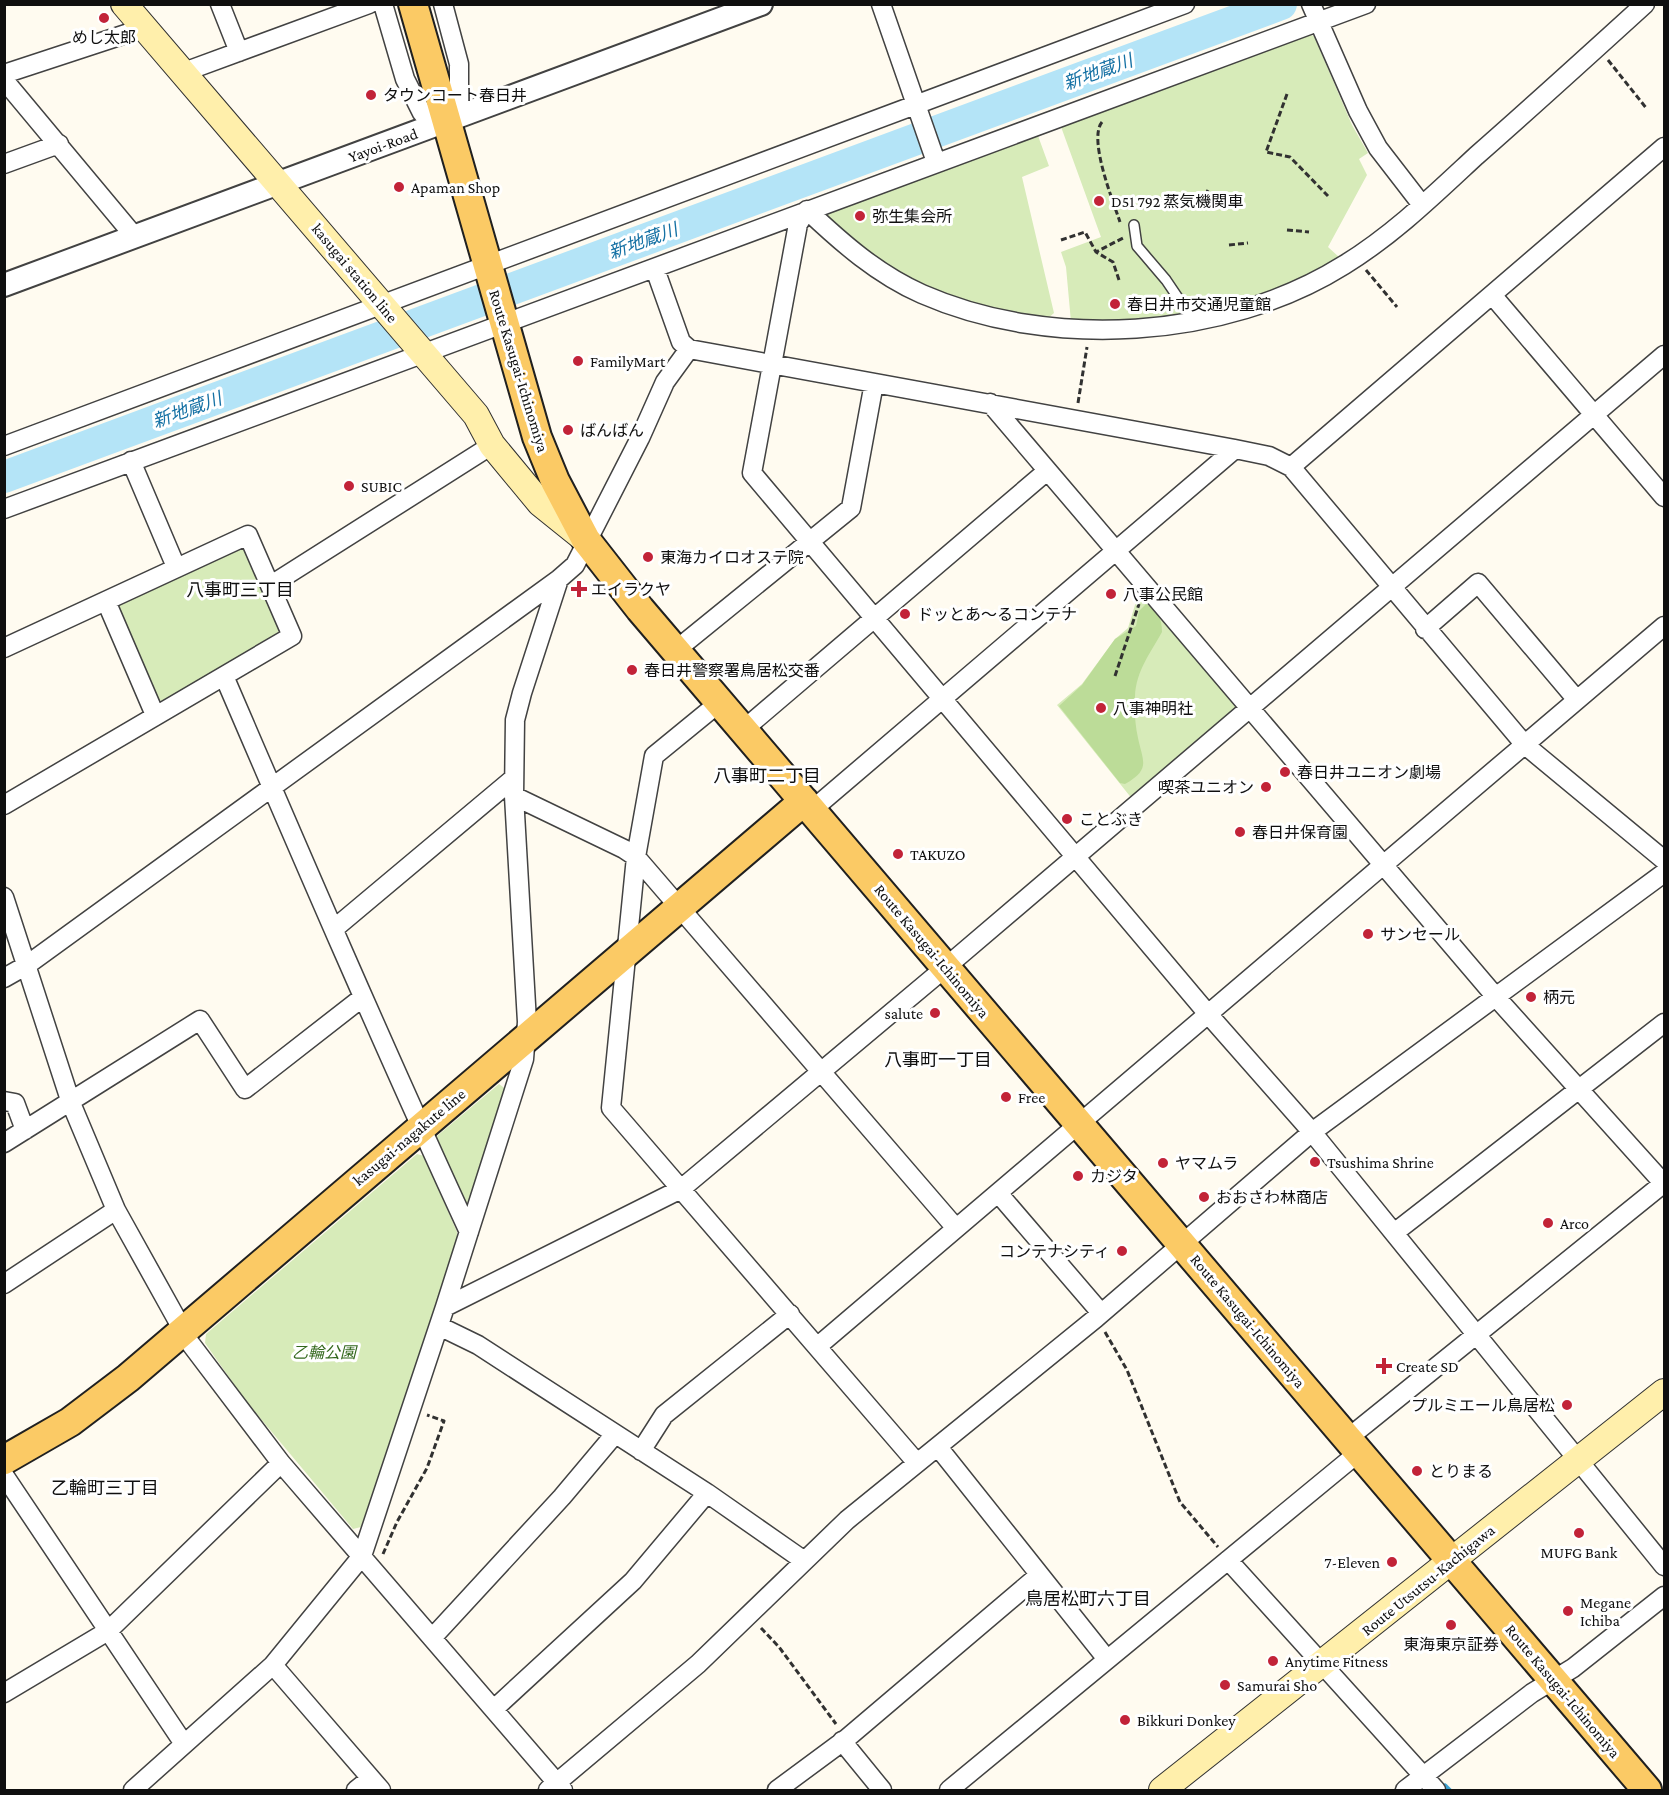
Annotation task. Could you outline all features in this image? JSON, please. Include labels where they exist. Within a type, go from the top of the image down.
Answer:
[{"type":"main road","name":"kasugai station line","points":[[124,4],[476,415],[492,445],[540,503],[586,540]]},
{"type":"main road","name":"Route Kasugai-Ichinomiya","points":[[413,4],[537,437],[555,481],[586,540],[743,730],[1078,1125],[1555,1679],[1647,1791]]},
{"type":"main road","name":"kasugai-nagakute line","points":[[4,1460],[42,1440],[101,1400],[419,1128],[526,1040],[680,905],[808,806]]},
{"type":"main road","name":"Route Utsutsu-Kachigawa","points":[[1162,1791],[1665,1392]]},
{"type":"street","points":[[220,4],[239,52]]},
{"type":"street","points":[[184,72],[369,4]]},
{"type":"street","points":[[383,4],[405,79],[422,113],[446,121],[459,98],[459,64],[443,4]]},
{"type":"street","name":"Yayoi-Road","points":[[4,285],[761,4]]},
{"type":"street","points":[[881,4],[934,157]]},
{"type":"street","points":[[4,446],[489,272],[917,112],[1185,4]]},
{"type":"street","points":[[4,509],[420,350],[655,269],[807,210],[934,157],[1314,13],[1366,4]]},
{"type":"street","points":[[807,210],[845,246],[877,269],[920,293],[960,309],[1030,325],[1118,331],[1193,320],[1271,301],[1313,282],[1355,257],[1409,219],[1645,4]]},
{"type":"street","points":[[1314,13],[1358,111],[1378,148],[1422,205]]},
{"type":"street","points":[[4,74],[144,28]]},
{"type":"street","points":[[4,80],[135,237]]},
{"type":"street","points":[[4,165],[59,144]]},
{"type":"street","points":[[1291,467],[1663,153]]},
{"type":"street","points":[[807,210],[798,224],[752,473],[1208,1014],[1312,1132],[1665,1566]]},
{"type":"street","points":[[655,269],[681,342],[689,349],[1235,449],[1269,456],[1291,467],[1390,588],[1525,745],[1665,860]]},
{"type":"street","points":[[1493,296],[1665,497]]},
{"type":"street","points":[[4,978],[27,965],[559,579],[574,565],[640,438],[665,382],[689,349]]},
{"type":"street","points":[[445,1307],[681,1189],[820,1074],[1665,355]]},
{"type":"street","points":[[676,650],[851,507],[874,383]]},
{"type":"street","points":[[949,1791],[1106,1658],[1228,1560],[1477,1336],[1664,1184],[1495,996],[990,403]]},
{"type":"street","points":[[271,585],[492,445]]},
{"type":"street","points":[[808,806],[942,699],[1235,449]]},
{"type":"street","points":[[131,461],[176,567]]},
{"type":"street","points":[[743,730],[1047,471]]},
{"type":"street","points":[[4,648],[248,535],[292,636],[4,805]]},
{"type":"street","points":[[133,1791],[273,1665],[362,1556],[439,1326],[524,1059],[527,1022],[514,787],[515,720],[559,579]]},
{"type":"street","points":[[1425,629],[1478,583],[1577,700]]},
{"type":"street","points":[[106,602],[155,715]]},
{"type":"street","points":[[818,1346],[955,1227],[998,1193],[1665,626]]},
{"type":"street","points":[[224,676],[335,928],[419,1128],[468,1232]]},
{"type":"street","points":[[720,702],[654,756],[636,857],[611,1108],[917,1463]]},
{"type":"street","points":[[514,787],[636,857],[680,905],[820,1074],[955,1227]]},
{"type":"street","points":[[335,928],[514,787]]},
{"type":"street","points":[[4,897],[71,1103],[116,1210],[184,1331],[217,1381],[281,1463],[494,1709],[556,1788],[750,1615],[803,1560],[847,1520],[1098,1315],[1312,1132],[1665,873]]},
{"type":"street","points":[[4,1143],[200,1020],[245,1089],[363,997]]},
{"type":"street","points":[[1394,1233],[1665,1023]]},
{"type":"street","points":[[4,1101],[15,1103],[25,1130]]},
{"type":"street","points":[[998,1193],[1098,1315]]},
{"type":"street","points":[[4,1284],[116,1210]]},
{"type":"street","points":[[641,1450],[664,1415],[790,1314]]},
{"type":"street","points":[[439,1326],[478,1345],[707,1493],[803,1560]]},
{"type":"street","points":[[433,1637],[562,1497],[615,1434]]},
{"type":"street","points":[[938,1447],[1038,1576],[1106,1658]]},
{"type":"street","points":[[4,1693],[108,1630],[281,1463]]},
{"type":"street","points":[[4,1475],[184,1744]]},
{"type":"street","points":[[494,1709],[633,1581],[707,1493]]},
{"type":"street","points":[[1228,1560],[1436,1791]]},
{"type":"street","points":[[777,1791],[844,1740],[1038,1576]]},
{"type":"street","points":[[1405,1791],[1665,1596]]},
{"type":"street","points":[[273,1665],[375,1785],[356,1791]]},
{"type":"street","points":[[844,1740],[882,1791]]},
{"type":"lane","points":[[1134,225],[1137,246],[1166,280],[1193,320]]},
{"type":"path","points":[[1598,47],[1647,109]]},
{"type":"path","points":[[1287,94],[1266,152],[1290,157],[1328,196]]},
{"type":"path","points":[[1095,252],[1126,237],[1100,154],[1097,129],[1107,118]]},
{"type":"path","points":[[1142,208],[1160,203],[1193,208],[1200,206],[1208,190]]},
{"type":"path","points":[[1287,230],[1309,232]]},
{"type":"path","points":[[1061,240],[1085,232],[1095,252],[1113,262],[1119,280]]},
{"type":"path","points":[[1229,245],[1248,243]]},
{"type":"path","points":[[1355,257],[1397,306]]},
{"type":"path","points":[[1075,419],[1090,329]]},
{"type":"path","points":[[1115,676],[1145,587]]},
{"type":"path","points":[[1098,1315],[1128,1370],[1180,1502],[1228,1560]]},
{"type":"path","points":[[375,1572],[397,1522],[427,1468],[444,1421],[411,1410]]},
{"type":"path","points":[[750,1615],[785,1655],[844,1740]]},
{"type":"green space","points":[[1307,34],[1314,36],[1352,125],[1368,153],[1359,159],[1367,175],[1328,247],[1340,258],[1310,276],[1278,290],[1210,310],[1140,319],[1071,322],[1066,267],[1061,252],[1101,237],[1060,124]]},
{"type":"green space","points":[[1037,133],[1049,166],[1022,177],[1054,313],[1047,319],[991,309],[940,293],[881,260],[827,219],[829,210]]},
{"type":"green space","points":[[238,548],[249,552],[280,626],[277,635],[165,702],[156,699],[117,611],[121,603]]},
{"type":"green space","points":[[1138,595],[1147,597],[1239,705],[1239,710],[1133,800],[1057,705],[1082,684],[1115,639],[1128,628]]},
{"type":"green space","points":[[1146,604],[1158,615],[1162,632],[1145,662],[1136,687],[1135,722],[1143,759],[1142,769],[1125,784],[1120,783],[1059,706],[1082,685],[1115,639],[1136,626],[1139,611]]},
{"type":"green space","points":[[499,1084],[507,1090],[469,1202],[462,1202],[436,1143],[437,1136]]},
{"type":"green space","name":"乙輪公園","points":[[417,1154],[424,1156],[457,1232],[457,1240],[361,1527],[353,1529],[245,1400],[205,1343],[206,1334]]},
{"type":"waterway","name":"新地蔵川","points":[[4,477],[1281,4]]},
{"type":"waterway","points":[[1445,1786],[1449,1790]]},
{"type":"place","name":"めし太郎","points":[[104,18]]},
{"type":"place","name":"タウンコート春日井","points":[[371,95]]},
{"type":"place","name":"Apaman Shop","points":[[399,187]]},
{"type":"place","name":"D51 792 蒸気機関車","points":[[1099,201]]},
{"type":"place","name":"弥生集会所","points":[[860,216]]},
{"type":"place","name":"春日井市交通児童館","points":[[1115,304]]},
{"type":"place","name":"FamilyMart","points":[[578,361]]},
{"type":"place","name":"ばんばん","points":[[568,430]]},
{"type":"place","name":"SUBIC","points":[[349,486]]},
{"type":"place","name":"東海カイロオステ院","points":[[648,557]]},
{"type":"place","name":"エイラクヤ","points":[[579,589]]},
{"type":"place","name":"八事公民館","points":[[1111,594]]},
{"type":"place","name":"ドッとあ〜るコンテナ","points":[[905,614]]},
{"type":"place","name":"春日井警察署鳥居松交番","points":[[632,670]]},
{"type":"place","name":"八事神明社","points":[[1101,708]]},
{"type":"place","name":"春日井ユニオン劇場","points":[[1285,772]]},
{"type":"place","name":"喫茶ユニオン","points":[[1266,787]]},
{"type":"place","name":"ことぶき","points":[[1067,819]]},
{"type":"place","name":"春日井保育園","points":[[1240,832]]},
{"type":"place","name":"TAKUZO","points":[[898,854]]},
{"type":"place","name":"サンセール","points":[[1368,934]]},
{"type":"place","name":"柄元","points":[[1531,997]]},
{"type":"place","name":"salute","points":[[935,1013]]},
{"type":"place","name":"Free","points":[[1006,1097]]},
{"type":"place","name":"Tsushima Shrine","points":[[1315,1162]]},
{"type":"place","name":"ヤマムラ","points":[[1163,1163]]},
{"type":"place","name":"カジタ","points":[[1078,1176]]},
{"type":"place","name":"おおさわ林商店","points":[[1204,1197]]},
{"type":"place","name":"Arco","points":[[1548,1223]]},
{"type":"place","name":"コンテナシティ","points":[[1122,1251]]},
{"type":"place","name":"Create SD","points":[[1384,1366]]},
{"type":"place","name":"プルミエール鳥居松","points":[[1567,1405]]},
{"type":"place","name":"とりまる","points":[[1417,1471]]},
{"type":"place","name":"MUFG Bank","points":[[1579,1533]]},
{"type":"place","name":"7-Eleven","points":[[1392,1562]]},
{"type":"place","name":"Megane Ichiba","points":[[1568,1611]]},
{"type":"place","name":"東海東京証券","points":[[1451,1625]]},
{"type":"place","name":"Anytime Fitness","points":[[1273,1661]]},
{"type":"place","name":"Samurai Sho","points":[[1225,1685]]},
{"type":"place","name":"Bikkuri Donkey","points":[[1125,1720]]},
{"type":"district","name":"八事町三丁目","points":[[240,590]]},
{"type":"district","name":"八事町二丁目","points":[[767,776]]},
{"type":"district","name":"八事町一丁目","points":[[938,1060]]},
{"type":"district","name":"乙輪町三丁目","points":[[105,1488]]},
{"type":"district","name":"鳥居松町六丁目","points":[[1088,1599]]}]
